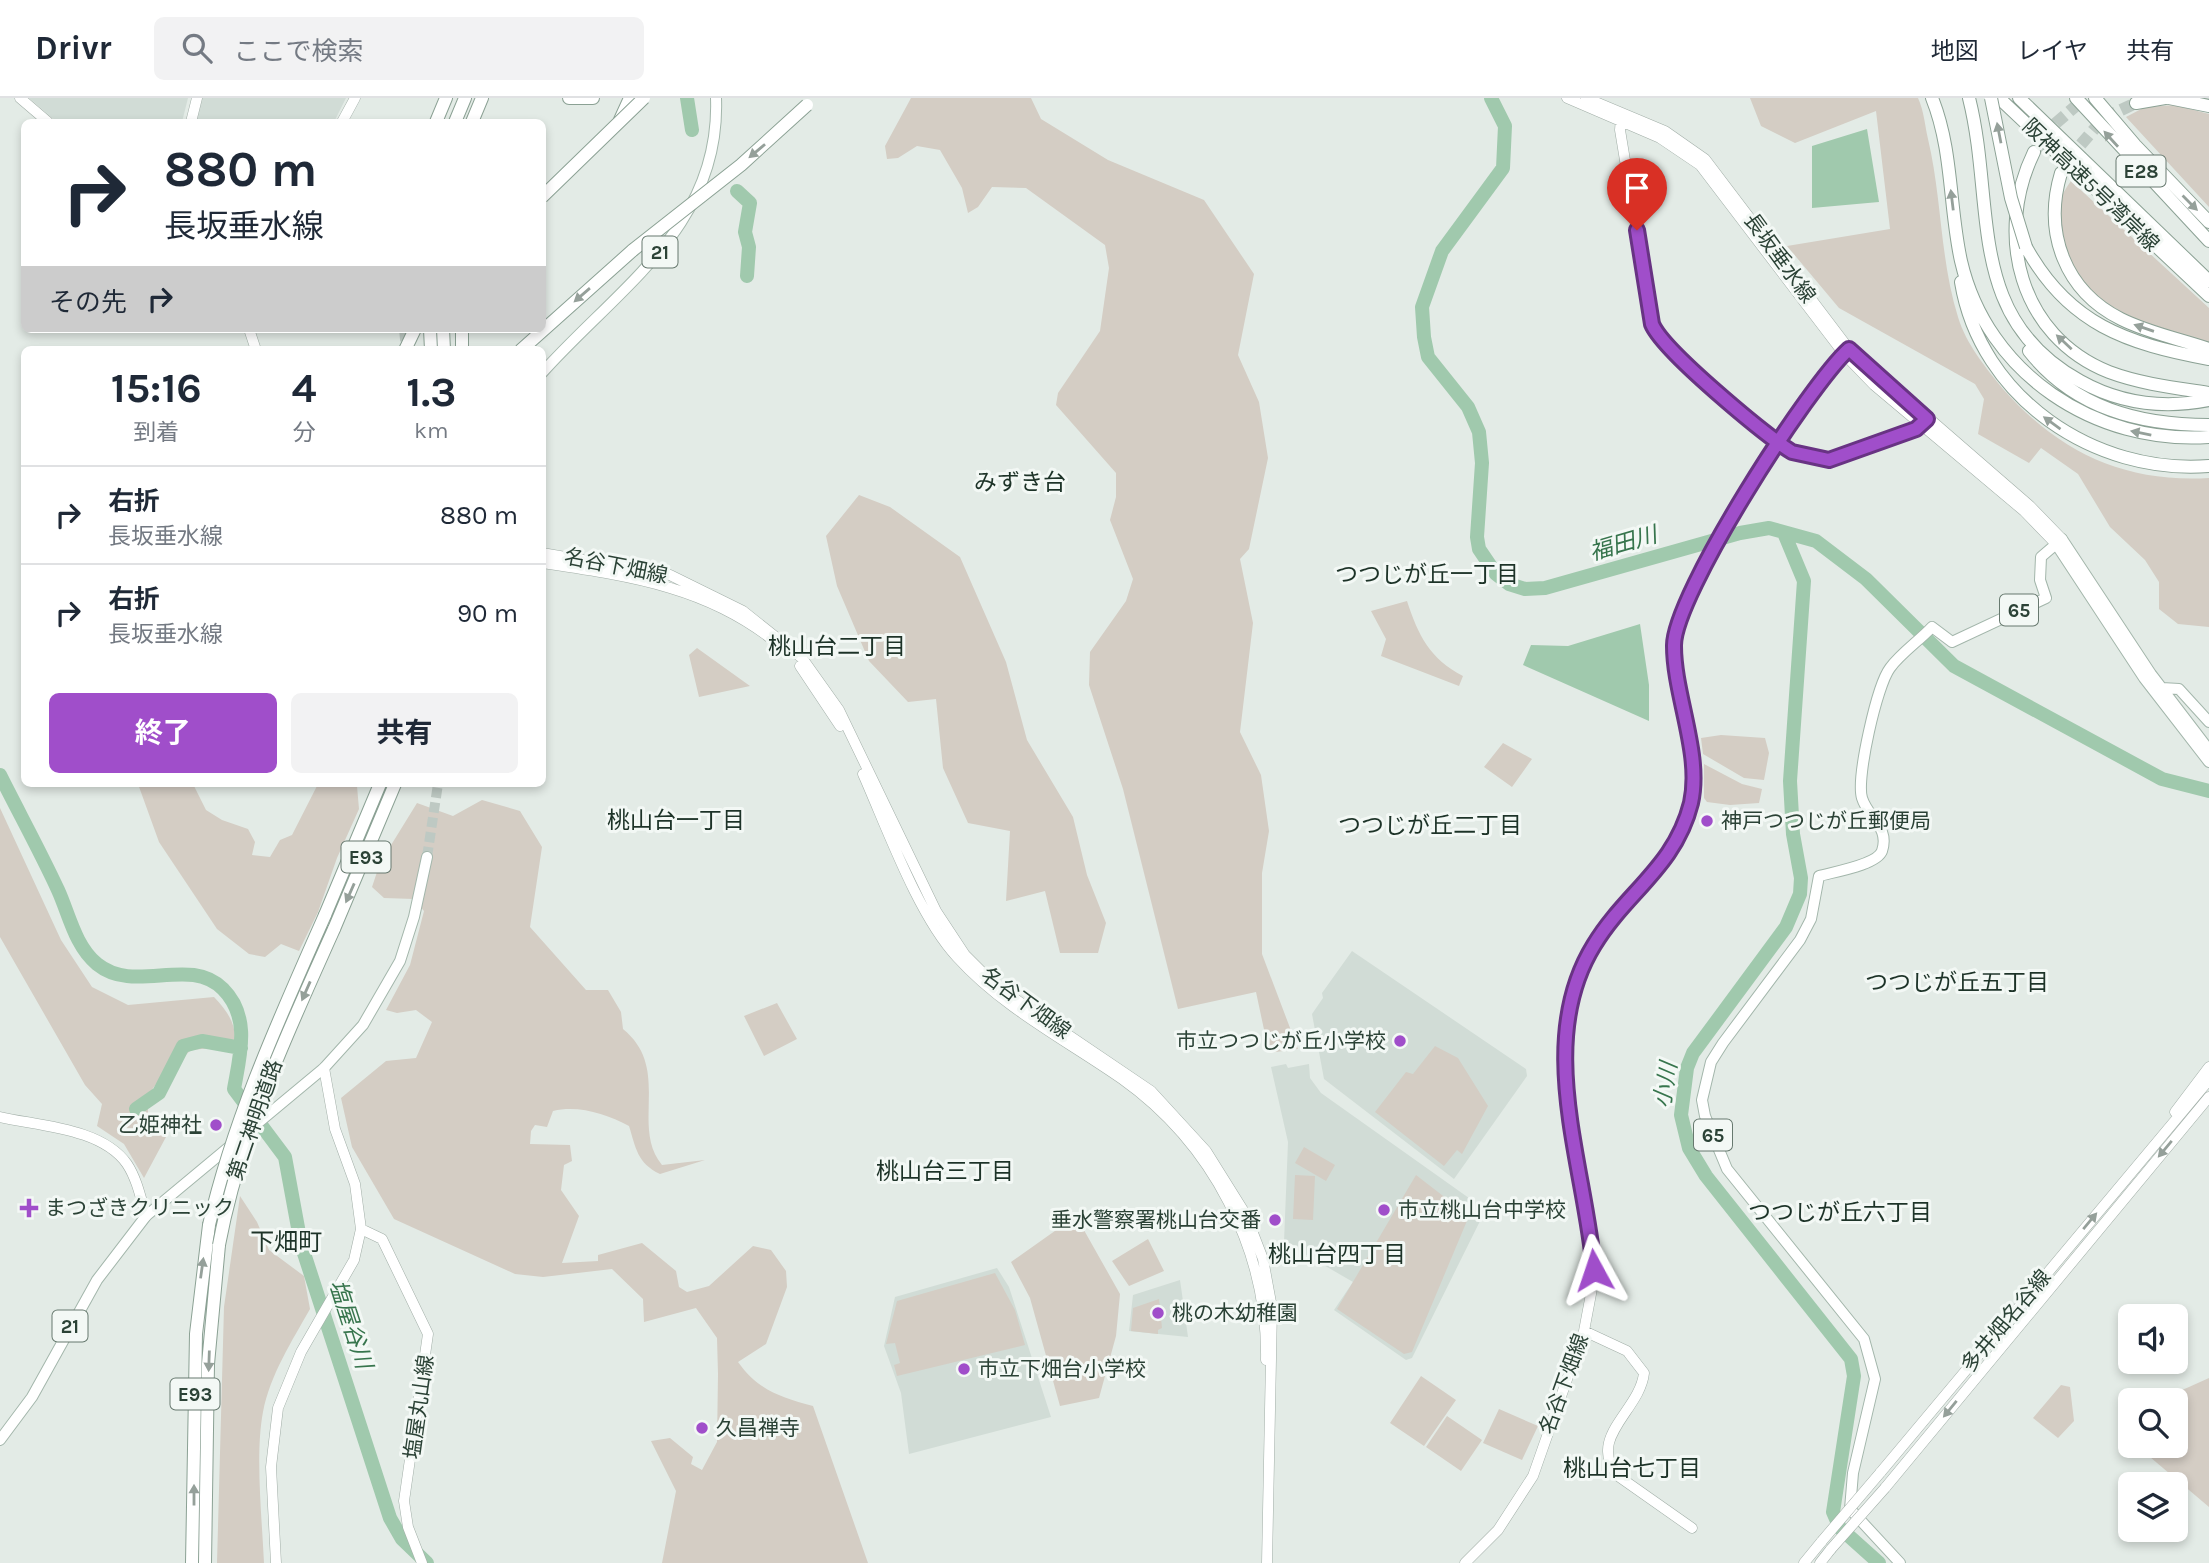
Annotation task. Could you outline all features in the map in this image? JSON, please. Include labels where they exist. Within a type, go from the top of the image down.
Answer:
[{"type":"highway","points":[[437,119],[446,98]]},
{"type":"highway","points":[[457,119],[465,98]]},
{"type":"highway","points":[[473,119],[482,98]]},
{"type":"highway","points":[[569,98],[593,98]]},
{"type":"highway","points":[[546,195],[605,140],[630,98]]},
{"type":"highway","points":[[546,195],[644,98]]},
{"type":"highway","points":[[1932,98],[1945,146],[1962,289],[1970,319],[2000,373],[2027,403],[2064,432],[2108,454],[2165,466],[2209,466]]},
{"type":"highway","points":[[1969,98],[1977,136],[1991,265],[1996,288],[2013,327],[2051,375],[2085,399],[2120,415],[2140,420],[2209,425]]},
{"type":"highway","points":[[1991,98],[2011,198],[2026,247],[2050,284],[2065,301],[2102,327],[2153,347],[2209,359]]},
{"type":"highway","name":"阪神高速5号湾岸線","points":[[1999,98],[2186,268]]},
{"type":"highway","name":"阪神高速5号湾岸線","points":[[2019,98],[2186,268]]},
{"type":"highway","name":"E28","points":[[2077,98],[2209,242]]},
{"type":"highway","name":"E28","points":[[2095,98],[2135,145],[2209,222]]},
{"type":"highway","points":[[2136,103],[2167,98],[2209,106]]},
{"type":"highway","points":[[546,328],[633,250],[741,165],[811,102]]},
{"type":"highway","points":[[2034,152],[2019,188],[2014,222],[2018,262],[2032,301],[2057,336],[2090,362],[2127,378],[2209,393]]},
{"type":"highway","points":[[2061,173],[2056,190],[2053,224],[2063,260],[2081,289],[2093,302],[2123,320],[2209,349]]},
{"type":"highway","points":[[1956,236],[1966,281],[1983,319],[2006,352],[2042,388],[2085,415],[2125,429],[2164,437],[2209,437]]},
{"type":"highway","points":[[1991,265],[2007,307],[2021,331],[2044,356],[2075,379],[2105,393],[2133,401],[2172,405],[2209,400]]},
{"type":"highway","points":[[2186,268],[2209,281]]},
{"type":"highway","points":[[2186,268],[2209,296]]},
{"type":"highway","points":[[525,346],[540,333]]},
{"type":"highway","name":"第二神明道路","points":[[190,1563],[194,1519],[196,1334],[209,1225],[226,1159],[248,1096],[356,846],[377,787]]},
{"type":"highway","name":"第二神明道路","points":[[205,1563],[209,1354],[219,1245],[230,1190],[249,1128],[395,787]]},
{"type":"main road","name":"21","points":[[546,369],[658,254],[684,222],[709,164],[715,132],[716,98]]},
{"type":"main road","name":"65","points":[[1900,1563],[1850,1509],[1853,1473],[1875,1379],[1864,1339],[1727,1169],[1705,1116],[1703,1100],[1707,1074],[1723,1043],[1785,961],[1811,919],[1817,879],[1874,860],[1881,852],[1884,833],[1862,798],[1871,720],[1881,684],[1890,668],[1932,627],[1951,642],[2046,598],[2040,580],[2041,557],[2059,542]]},
{"type":"main road","points":[[2059,542],[2209,762]]},
{"type":"main road","points":[[2159,691],[2179,689],[2209,722]]},
{"type":"main road","points":[[2159,691],[2209,750]]},
{"type":"main road","name":"21","points":[[0,1440],[32,1397],[97,1280],[146,1216],[324,1068],[363,1025],[392,978],[414,917],[427,856]]},
{"type":"street","points":[[20,98],[44,119]]},
{"type":"street","points":[[192,119],[197,98]]},
{"type":"street","points":[[344,119],[355,98]]},
{"type":"street","name":"長坂垂水線","points":[[1567,98],[1622,118]]},
{"type":"street","name":"長坂垂水線","points":[[1586,98],[1668,142],[1700,165],[1847,352],[1925,422],[2030,506],[2059,542]]},
{"type":"street","points":[[1622,118],[1652,324],[1671,350],[1771,437],[1803,457],[1835,458],[1925,422]]},
{"type":"street","name":"名谷下畑線","points":[[1465,1563],[1498,1530],[1532,1476],[1584,1331],[1594,1278],[1591,1237],[1570,1110],[1565,1054],[1567,1017],[1580,970],[1595,943],[1658,870],[1672,851],[1686,821],[1693,779],[1674,648],[1678,620],[1693,588],[1791,419],[1847,352]]},
{"type":"street","name":"名谷下畑線","points":[[546,554],[670,575],[743,611],[802,658],[839,710],[936,911],[965,955],[996,986],[1151,1091],[1206,1151],[1246,1215],[1263,1259],[1272,1308],[1267,1563]]},
{"type":"street","name":"名谷下畑線","points":[[546,564],[663,584],[724,607],[777,643],[797,662],[833,712],[937,934],[985,986],[1148,1099],[1179,1130],[1212,1173],[1242,1229],[1265,1310],[1261,1563]]},
{"type":"street","points":[[2134,1170],[2209,1067]]},
{"type":"street","points":[[276,1563],[271,1467],[273,1437],[282,1395],[301,1352],[354,1260],[361,1229],[355,1184],[335,1129],[324,1068]]},
{"type":"street","name":"多井畑名谷線","points":[[1804,1563],[2209,1080]]},
{"type":"street","name":"多井畑名谷線","points":[[1820,1563],[2209,1097]]},
{"type":"street","points":[[0,1117],[86,1136],[108,1147],[126,1164],[146,1216]]},
{"type":"street","name":"塩屋丸山線","points":[[361,1229],[382,1239],[428,1334],[404,1501],[422,1563]]},
{"type":"street","points":[[1584,1331],[1627,1350],[1644,1373],[1642,1385],[1608,1441],[1608,1465],[1618,1476],[1692,1528]]},
{"type":"shaded area","points":[[29,98],[188,98],[183,119],[54,119]]},
{"type":"shaded area","points":[[202,98],[346,98],[336,119],[197,119]]},
{"type":"shaded area","points":[[911,98],[1031,98],[1041,119],[1108,160],[1204,200],[1254,274],[1238,355],[1259,402],[1268,458],[1249,549],[1240,559],[1253,623],[1240,732],[1261,775],[1269,831],[1262,873],[1262,954],[1298,1049],[1269,1053],[1256,992],[1178,1009],[1123,789],[1089,685],[1090,652],[1126,601],[1133,579],[1110,520],[1116,497],[1116,473],[1056,405],[1058,393],[1100,331],[1109,268],[1105,245],[1026,188],[992,187],[978,207],[968,213],[962,188],[940,150],[917,146],[898,158],[887,159],[885,146]]},
{"type":"shaded area","points":[[1750,98],[1918,98],[1933,161],[1952,295],[1966,337],[2003,389],[2024,411],[2070,446],[2121,469],[2178,478],[2209,478],[2209,627],[2178,624],[2159,609],[2159,582],[2145,560],[2110,527],[2078,474],[2041,448],[2029,463],[1978,434],[1984,399],[1975,384],[1839,308],[1787,246],[1890,229],[1876,111],[1795,143],[1761,126]]},
{"type":"shaded area","points":[[2175,105],[2209,114],[2209,207],[2126,117],[2145,107]]},
{"type":"shaded area","points":[[1867,129],[1879,202],[1812,208],[1812,146]]},
{"type":"shaded area","points":[[2071,181],[2209,308],[2209,345],[2161,329],[2116,309],[2096,295],[2080,278],[2067,257],[2059,224],[2061,199]]},
{"type":"shaded area","points":[[859,495],[890,507],[960,557],[1006,662],[1027,740],[1073,817],[1087,875],[1106,923],[1098,953],[1060,953],[1045,891],[1006,901],[1010,831],[968,823],[943,768],[936,699],[908,702],[869,661],[837,586],[826,536]]},
{"type":"shaded area","points":[[1407,601],[1427,645],[1442,662],[1463,676],[1459,686],[1381,656],[1386,639],[1371,611]]},
{"type":"shaded area","points":[[1640,624],[1649,685],[1649,721],[1523,665],[1531,645],[1568,646]]},
{"type":"shaded area","points":[[697,648],[750,686],[699,697],[689,655]]},
{"type":"shaded area","points":[[1721,735],[1765,738],[1769,753],[1764,780],[1744,778],[1703,754],[1701,738]]},
{"type":"shaded area","points":[[1503,743],[1532,759],[1512,787],[1484,767]]},
{"type":"shaded area","points":[[1704,764],[1742,784],[1762,789],[1759,803],[1730,805],[1707,802],[1704,798]]},
{"type":"shaded area","points":[[139,787],[194,787],[206,810],[222,820],[248,829],[255,842],[252,855],[270,857],[280,840],[292,835],[316,787],[357,787],[359,809],[337,858],[318,912],[299,951],[281,944],[265,957],[249,954],[217,929],[159,842]]},
{"type":"shaded area","points":[[482,800],[520,811],[542,847],[530,927],[586,990],[608,990],[621,1012],[623,1029],[637,1045],[645,1062],[649,1133],[653,1150],[662,1165],[705,1160],[660,1174],[642,1160],[629,1126],[592,1112],[573,1109],[553,1111],[547,1127],[535,1125],[531,1131],[530,1144],[570,1145],[572,1161],[564,1165],[561,1190],[579,1216],[562,1263],[598,1261],[598,1255],[642,1243],[676,1271],[679,1287],[687,1292],[709,1286],[753,1246],[771,1250],[786,1271],[787,1287],[766,1344],[738,1362],[762,1386],[813,1406],[868,1563],[662,1563],[676,1491],[651,1441],[670,1438],[693,1457],[691,1464],[702,1470],[717,1442],[717,1338],[696,1308],[644,1322],[643,1299],[612,1269],[543,1277],[515,1274],[394,1219],[352,1147],[341,1098],[386,1061],[416,1058],[432,1022],[416,1010],[397,1013],[386,1010],[410,965],[424,911],[414,899],[384,898],[372,887],[380,863],[417,803],[453,816]]},
{"type":"shaded area","points":[[0,808],[61,940],[92,987],[128,1005],[214,997],[232,1022],[235,1035],[233,1051],[212,1048],[191,1050],[160,1079],[148,1095],[148,1120],[166,1137],[144,1178],[124,1144],[97,1126],[102,1104],[85,1085],[0,937]]},
{"type":"shaded area","name":"市立つつじが丘小学校","points":[[1352,951],[1526,1069],[1527,1076],[1454,1179],[1324,1079],[1312,1014],[1323,998],[1322,993]]},
{"type":"shaded area","points":[[777,1003],[797,1039],[764,1056],[744,1016]]},
{"type":"shaded area","points":[[1435,1046],[1458,1058],[1488,1106],[1462,1154],[1457,1150],[1444,1166],[1375,1112],[1406,1072],[1413,1074]]},
{"type":"shaded area","name":"市立桃山台中学校","points":[[1286,1064],[1288,1068],[1309,1064],[1310,1078],[1321,1093],[1483,1208],[1484,1213],[1412,1358],[1406,1360],[1334,1310],[1353,1282],[1284,1242],[1288,1142],[1271,1067]]},
{"type":"shaded area","points":[[1304,1147],[1335,1165],[1326,1181],[1295,1163]]},
{"type":"shaded area","points":[[1295,1175],[1315,1176],[1313,1220],[1293,1219]]},
{"type":"shaded area","points":[[1416,1175],[1469,1216],[1412,1352],[1404,1354],[1337,1309]]},
{"type":"shaded area","points":[[240,1196],[257,1222],[269,1250],[304,1276],[310,1309],[276,1372],[263,1412],[259,1467],[264,1563],[217,1563],[224,1307]]},
{"type":"shaded area","points":[[1076,1216],[1120,1294],[1116,1336],[1099,1398],[1060,1406],[1030,1298],[1011,1262]]},
{"type":"shaded area","points":[[1148,1239],[1164,1271],[1129,1286],[1112,1261]]},
{"type":"shaded area","name":"市立下畑台小学校","points":[[997,1268],[1009,1287],[1051,1417],[909,1454],[901,1393],[884,1346],[895,1297]]},
{"type":"shaded area","points":[[995,1273],[1015,1310],[1025,1345],[897,1376],[894,1365],[900,1363],[895,1343],[886,1344],[897,1301]]},
{"type":"shaded area","name":"桃の木幼稚園","points":[[1180,1280],[1188,1337],[1129,1331],[1133,1295]]},
{"type":"shaded area","points":[[1159,1299],[1162,1328],[1158,1330],[1158,1334],[1131,1331],[1133,1308]]},
{"type":"shaded area","points":[[1421,1376],[1456,1400],[1424,1446],[1390,1423]]},
{"type":"shaded area","points":[[2209,1378],[2209,1507],[2188,1489],[2188,1472],[2168,1472],[2151,1458],[2188,1458],[2187,1388]]},
{"type":"shaded area","points":[[2061,1385],[2070,1387],[2074,1421],[2058,1438],[2033,1418]]},
{"type":"shaded area","points":[[1499,1409],[1538,1426],[1522,1460],[1483,1443]]},
{"type":"shaded area","points":[[1447,1416],[1482,1440],[1461,1471],[1426,1447]]},
{"type":"waterway","points":[[687,98],[692,130]]},
{"type":"waterway","name":"福田川","points":[[1491,98],[1505,126],[1503,168],[1442,251],[1422,307],[1428,357],[1468,407],[1479,432],[1482,463],[1477,537],[1479,549],[1496,574],[1509,584],[1525,589],[1545,588],[1740,533],[1769,528],[1816,541],[1866,579],[1954,666],[2162,779],[2209,791]]},
{"type":"waterway","points":[[737,191],[750,203],[745,232],[749,247],[747,276]]},
{"type":"waterway","name":"小川","points":[[1784,533],[1804,581],[1790,781],[1793,834],[1801,878],[1800,894],[1786,927],[1693,1053],[1687,1068],[1681,1115],[1689,1148],[1706,1176],[1851,1359],[1854,1376],[1833,1512],[1840,1528],[1879,1563]]},
{"type":"waterway","name":"塩屋谷川","points":[[0,775],[89,957],[112,973],[128,976],[178,974],[209,979],[232,1000],[240,1024],[241,1037],[234,1089],[285,1157],[301,1244],[390,1518],[402,1539],[427,1563]]},
{"type":"waterway","points":[[136,1109],[159,1093],[183,1046],[202,1041],[241,1048]]},
{"type":"tunnel","points":[[2034,152],[2056,123],[2085,98]]},
{"type":"tunnel","points":[[2069,158],[2104,118],[2136,103]]},
{"type":"tunnel","points":[[405,333],[407,346]]},
{"type":"tunnel","points":[[427,857],[438,787]]},
{"type":"place","name":"神戸つつじが丘郵便局","points":[[1707,821]]},
{"type":"place","name":"市立つつじが丘小学校","points":[[1400,1041]]},
{"type":"place","name":"乙姫神社","points":[[216,1125]]},
{"type":"place","name":"まつざきクリニック","points":[[29,1208]]},
{"type":"place","name":"市立桃山台中学校","points":[[1384,1210]]},
{"type":"place","name":"垂水警察署桃山台交番","points":[[1275,1220]]},
{"type":"place","name":"桃の木幼稚園","points":[[1158,1313]]},
{"type":"place","name":"市立下畑台小学校","points":[[964,1369]]},
{"type":"place","name":"久昌禅寺","points":[[702,1428]]},
{"type":"district","name":"みずき台","points":[[1020,482]]},
{"type":"district","name":"つつじが丘一丁目","points":[[1427,574]]},
{"type":"district","name":"桃山台二丁目","points":[[837,646]]},
{"type":"district","name":"桃山台一丁目","points":[[676,820]]},
{"type":"district","name":"つつじが丘二丁目","points":[[1430,825]]},
{"type":"district","name":"つつじが丘五丁目","points":[[1957,982]]},
{"type":"district","name":"桃山台三丁目","points":[[945,1171]]},
{"type":"district","name":"つつじが丘六丁目","points":[[1840,1212]]},
{"type":"district","name":"下畑町","points":[[286,1242]]},
{"type":"district","name":"桃山台四丁目","points":[[1337,1254]]},
{"type":"district","name":"桃山台七丁目","points":[[1632,1468]]},
{"type":"route","points":[[1594,1270],[1570,1110],[1565,1032],[1580,970],[1595,943],[1658,870],[1672,851],[1686,821],[1693,779],[1674,648],[1678,620],[1703,570],[1766,462],[1779,441],[1791,419],[1849,349],[1927,419],[1916,429],[1829,460],[1803,457],[1787,449],[1784,446],[1771,437],[1720,393],[1659,337],[1652,324],[1637,230]]}]
